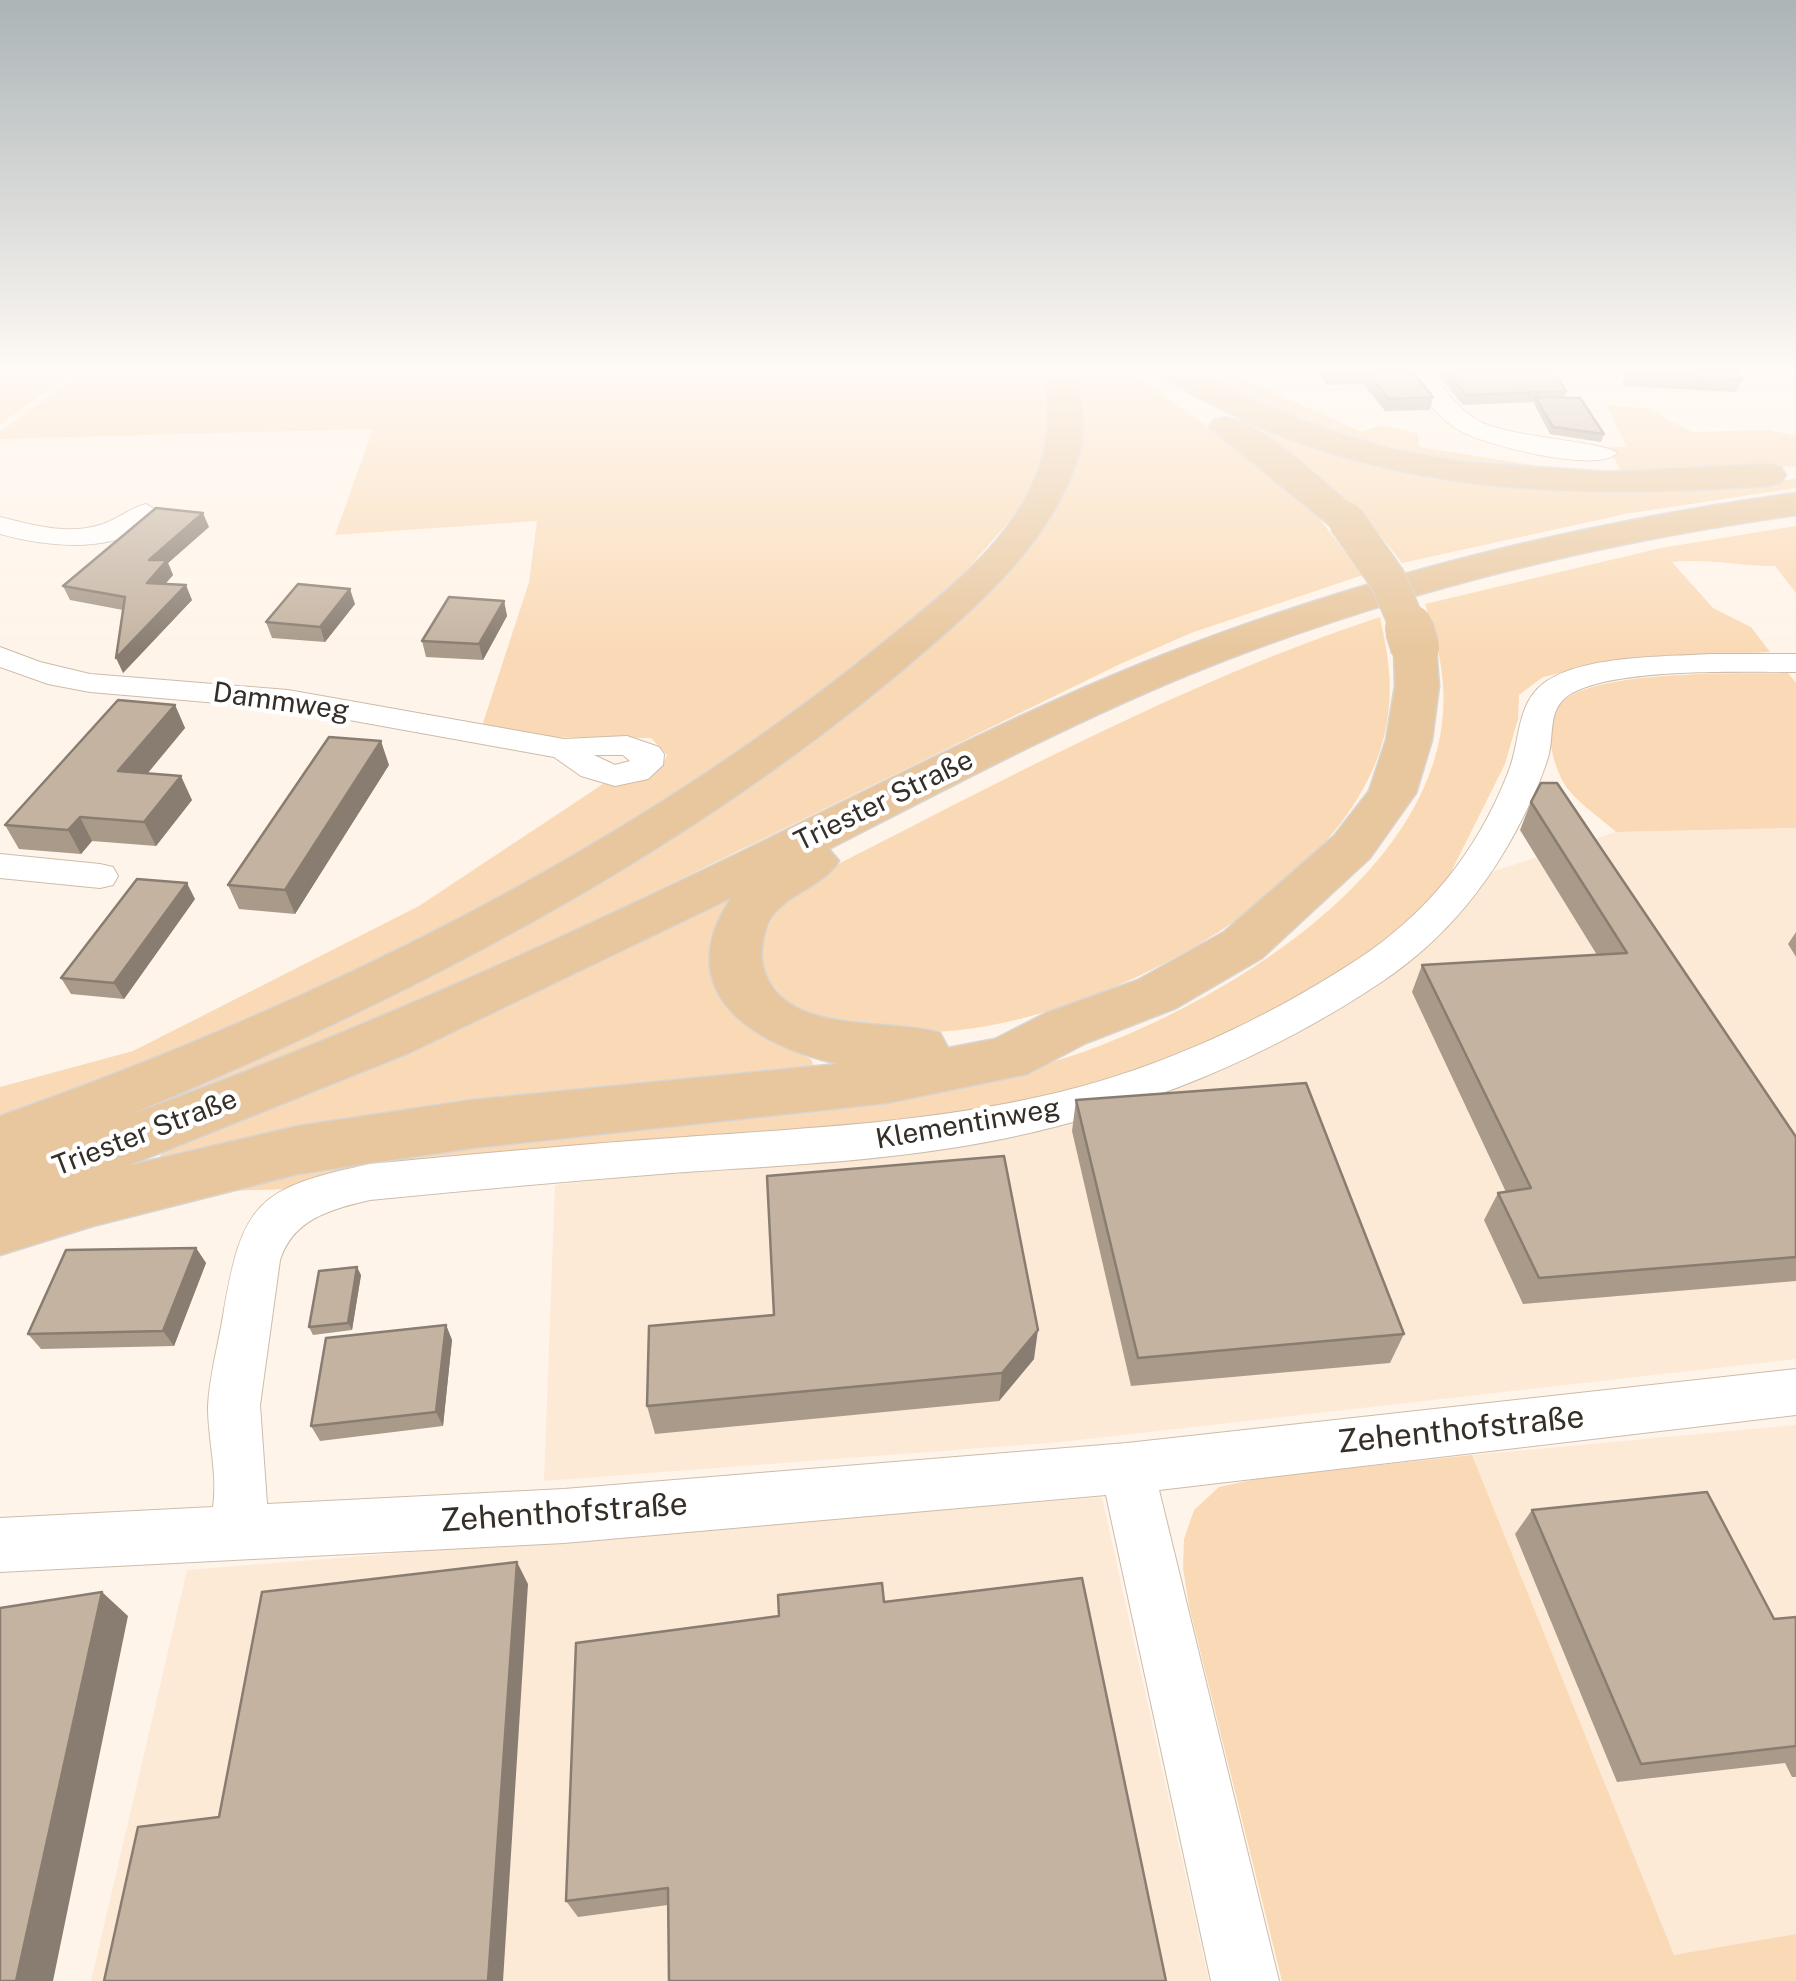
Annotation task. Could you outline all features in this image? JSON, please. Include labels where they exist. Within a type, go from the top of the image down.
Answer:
[{"type":"main road","points":[[0,1141],[77,1114],[317,1010],[490,924],[639,838],[762,759],[870,677],[952,604],[1021,530],[1051,485],[1058,464]]},
{"type":"main road","points":[[0,1228],[93,1200],[298,1150],[472,1124],[887,1081],[1007,1059],[1066,1028],[1157,994],[1243,945],[1352,848],[1392,792],[1410,740],[1417,686],[1415,648],[1404,608],[1390,579],[1346,520],[1279,464]]},
{"type":"main road","points":[[1410,464],[1532,483],[1603,485],[1796,472]]},
{"type":"main road","name":"Triester Straße","points":[[0,1186],[292,1078],[444,1013],[1172,666],[1360,597],[1557,546],[1796,504]]},
{"type":"main road","points":[[1042,725],[955,791],[816,860],[764,896],[744,918],[736,943],[738,972],[752,1001],[785,1027],[839,1046],[892,1052],[1066,1028]]},
{"type":"street","points":[[0,525],[46,536],[94,536],[124,528],[146,512]]},
{"type":"street","name":"Dammweg","points":[[0,656],[61,676],[121,687],[280,698],[564,749]]},
{"type":"street","name":"Klementinweg","points":[[236,1532],[242,1492],[234,1405],[256,1260],[267,1228],[294,1206],[370,1182],[868,1142],[986,1125],[1082,1103],[1172,1072],[1271,1028],[1350,982],[1416,934],[1460,891],[1543,772],[1540,704],[1562,686],[1594,675],[1664,668],[1796,663]]},
{"type":"street","points":[[0,866],[100,876]]},
{"type":"street","name":"Zehenthofstraße","points":[[0,1544],[564,1516],[1127,1468],[1796,1392]]},
{"type":"street","points":[[1127,1468],[1245,1981]]},
{"type":"shaded area","points":[[360,464],[1042,464],[1032,495],[958,580],[826,694],[577,858],[272,1016],[0,1126],[0,1087],[133,1051],[419,906],[606,782],[629,782],[661,768],[667,755],[651,738],[532,737],[481,729],[529,582],[537,521],[335,535]]},
{"type":"shaded area","points":[[1051,464],[1257,464],[1308,504],[1363,575],[1191,633],[1118,665],[524,956],[397,1014],[162,1107],[150,1104],[530,918],[1038,525]]},
{"type":"shaded area","points":[[1298,464],[1416,464],[1496,485],[1639,491],[1796,479],[1796,488],[1625,514],[1402,563],[1338,494]]},
{"type":"shaded area","points":[[1466,464],[1620,470],[1617,464],[1796,464],[1679,475],[1532,476]]},
{"type":"shaded area","points":[[1796,526],[1796,593],[1775,566],[1672,562],[1713,608],[1751,627],[1770,652],[1648,658],[1543,677],[1519,695],[1518,719],[1505,764],[1448,878],[1426,906],[1388,942],[1336,979],[1199,1052],[1005,1112],[295,1189],[223,1191],[311,1169],[972,1080],[1048,1063],[1143,1028],[1266,959],[1323,915],[1374,865],[1413,810],[1437,749],[1443,684],[1425,604],[1661,548]]},
{"type":"shaded area","points":[[1380,617],[1390,690],[1388,715],[1369,778],[1330,837],[1276,890],[1211,937],[1139,976],[1066,1005],[995,1025],[931,1032],[811,1017],[788,1002],[766,973],[762,957],[768,927],[787,899],[813,877],[1163,703]]},
{"type":"shaded area","points":[[1788,673],[1796,683],[1796,828],[1616,832],[1576,798],[1560,776],[1551,744],[1551,722],[1560,704],[1577,693],[1633,679]]},
{"type":"shaded area","points":[[1796,828],[1796,1359],[1061,1442],[544,1481],[555,1185],[996,1136],[1299,1029],[1439,937],[1494,871],[1616,832]]},
{"type":"shaded area","points":[[734,895],[735,1012],[759,1034],[811,1059],[814,1067],[156,1163],[162,1153],[434,1041]]},
{"type":"shaded area","points":[[1796,1425],[1796,1934],[1674,1956],[1472,1455]]},
{"type":"shaded area","points":[[1472,1455],[1674,1955],[1796,1934],[1796,1981],[1282,1981],[1189,1606],[1183,1568],[1184,1539],[1194,1510],[1219,1487],[1261,1478]]},
{"type":"shaded area","points":[[1102,1497],[1209,1981],[91,1981],[187,1570]]},
{"type":"building","points":[[156,508],[203,513],[149,560],[167,560],[147,583],[186,585],[116,658],[125,597],[63,586]]},
{"type":"building","points":[[298,584],[350,589],[320,627],[266,622]]},
{"type":"building","points":[[449,597],[504,601],[479,644],[422,641]]},
{"type":"building","points":[[118,700],[175,705],[118,771],[181,776],[144,822],[80,817],[68,830],[5,825]]},
{"type":"building","points":[[329,737],[381,741],[285,890],[228,885]]},
{"type":"building","points":[[1541,783],[1557,783],[1796,1137],[1796,1257],[1539,1278],[1498,1193],[1531,1188],[1422,965],[1627,953],[1531,802]]},
{"type":"building","points":[[137,879],[187,883],[114,983],[61,978]]},
{"type":"building","points":[[1306,1083],[1404,1334],[1138,1358],[1076,1100]]},
{"type":"building","points":[[1004,1156],[1038,1330],[1002,1373],[647,1406],[649,1326],[774,1315],[767,1176]]},
{"type":"building","points":[[196,1248],[163,1331],[28,1334],[66,1250]]},
{"type":"building","points":[[357,1267],[348,1323],[309,1327],[319,1271]]},
{"type":"building","points":[[446,1325],[436,1412],[311,1426],[326,1338]]},
{"type":"building","points":[[1707,1492],[1774,1619],[1796,1617],[1796,1746],[1641,1764],[1532,1510]]},
{"type":"building","points":[[517,1562],[488,1981],[104,1981],[138,1827],[219,1817],[262,1592]]},
{"type":"building","points":[[1082,1578],[1166,1981],[669,1981],[668,1888],[566,1901],[576,1643],[779,1616],[778,1595],[882,1583],[884,1602]]},
{"type":"building","points":[[102,1592],[16,1981],[0,1981],[0,1608]]}]
